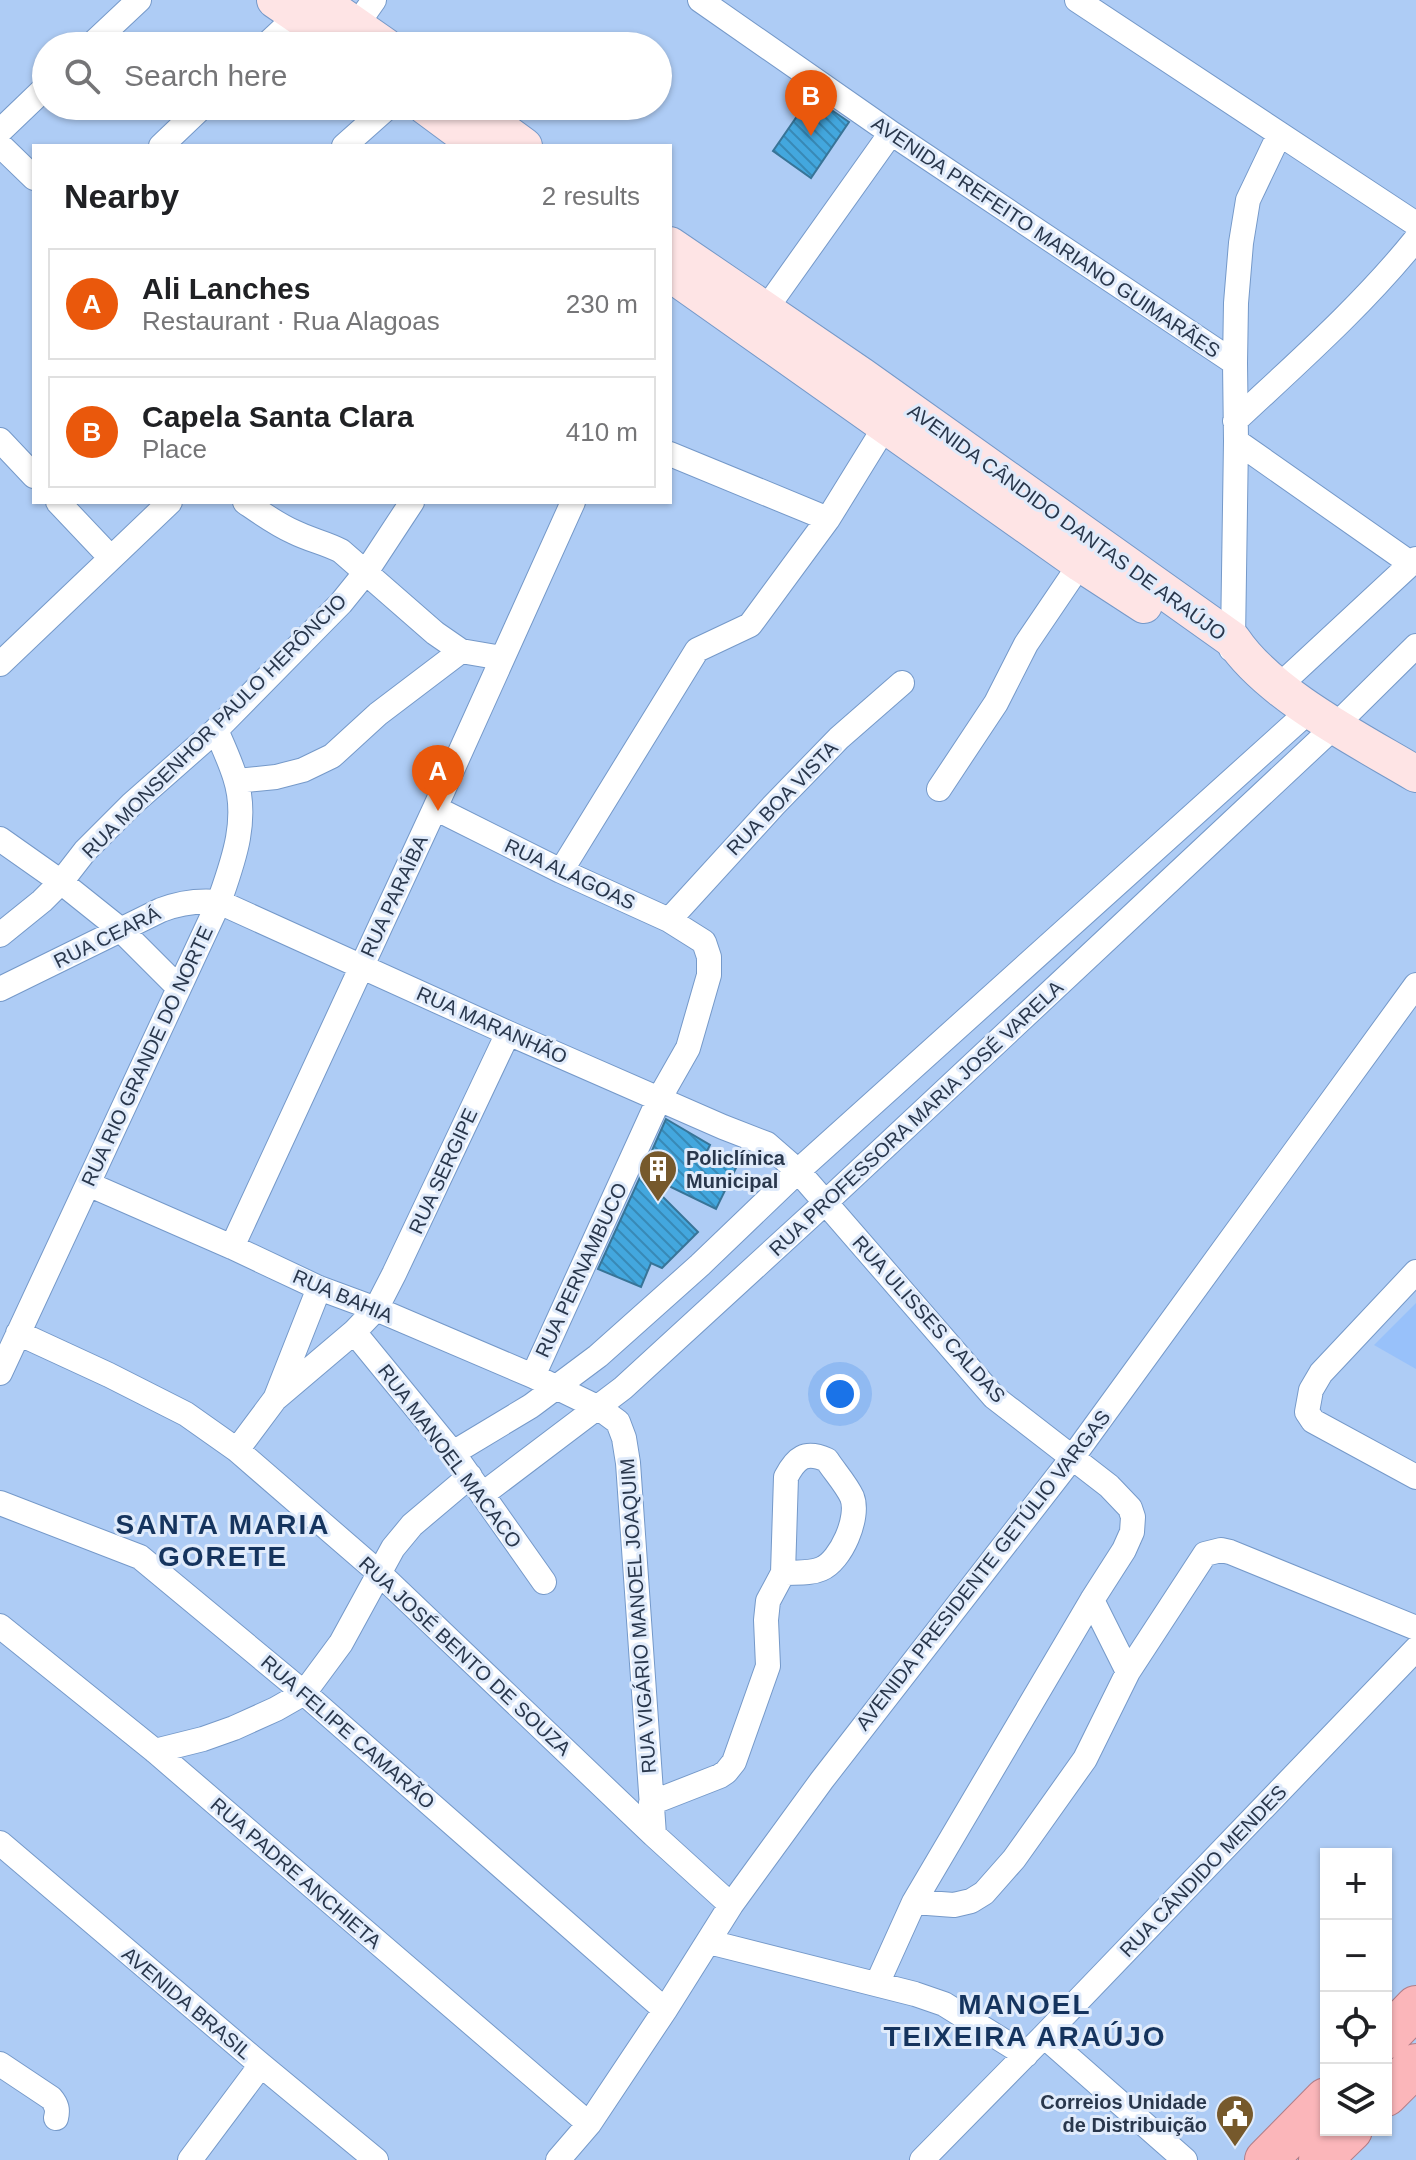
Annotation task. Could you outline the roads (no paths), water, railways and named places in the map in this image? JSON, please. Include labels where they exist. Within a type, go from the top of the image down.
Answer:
[{"type":"highway","points":[[1392,2078],[1405,2041]]},
{"type":"highway","points":[[1266,2160],[1320,2105]]},
{"type":"highway","points":[[1320,2160],[1345,2136]]},
{"type":"main road","points":[[297,5],[357,24]]},
{"type":"main road","points":[[444,120],[476,144]]},
{"type":"main road","points":[[488,120],[521,144]]},
{"type":"main road","name":"AVENIDA CÂNDIDO DANTAS DE ARAÚJO","points":[[675,270],[759,320],[1088,553],[1235,652],[1323,718],[1416,774]]},
{"type":"main road","name":"AVENIDA CÂNDIDO DANTAS DE ARAÚJO","points":[[854,387],[886,425],[993,485]]},
{"type":"street","points":[[105,32],[139,0]]},
{"type":"street","name":"AVENIDA PREFEITO MARIANO GUIMARÃES","points":[[700,0],[891,133],[1235,363]]},
{"type":"street","points":[[1077,0],[1416,224]]},
{"type":"street","points":[[276,32],[297,5]]},
{"type":"street","points":[[0,131],[32,100]]},
{"type":"street","points":[[163,144],[188,120]]},
{"type":"street","points":[[346,144],[373,120]]},
{"type":"street","points":[[759,320],[891,133]]},
{"type":"street","points":[[1235,652],[1235,363],[1241,243],[1248,200],[1279,135]]},
{"type":"street","points":[[0,145],[32,176]]},
{"type":"street","points":[[1236,431],[1393,268],[1416,239]]},
{"type":"street","points":[[561,871],[697,650],[750,625],[828,519],[886,425]]},
{"type":"street","points":[[1236,431],[1413,561],[1279,686]]},
{"type":"street","points":[[0,440],[32,474]]},
{"type":"street","points":[[672,455],[828,519]]},
{"type":"street","points":[[60,504],[111,558]]},
{"type":"street","points":[[0,664],[168,504]]},
{"type":"street","points":[[248,504],[294,533],[341,551],[435,633],[461,651],[502,658]]},
{"type":"street","name":"RUA MONSENHOR PAULO HERÔNCIO","points":[[0,935],[42,901],[85,851],[132,804],[216,730],[341,603],[366,572],[411,504]]},
{"type":"street","name":"RUA PARAÍBA","points":[[232,1247],[572,504]]},
{"type":"street","points":[[939,789],[996,703],[1026,644],[1088,553]]},
{"type":"street","points":[[1323,718],[1416,646]]},
{"type":"street","points":[[237,781],[276,777],[303,770],[332,756],[378,714],[461,651]]},
{"type":"street","name":"RUA BOA VISTA","points":[[669,920],[839,738],[902,683]]},
{"type":"street","name":"RUA PROFESSORA MARIA JOSÉ VARELA","points":[[453,1453],[557,1388],[598,1356],[700,1265],[798,1171],[1323,718]]},
{"type":"street","name":"RUA PROFESSORA MARIA JOSÉ VARELA","points":[[304,1693],[341,1643],[378,1572],[412,1525],[599,1408],[826,1202],[1323,718]]},
{"type":"street","name":"RUA RIO GRANDE DO NORTE","points":[[0,1373],[219,902],[237,852],[241,821],[237,781],[216,730]]},
{"type":"street","name":"RUA ALAGOAS","points":[[435,808],[561,871],[669,920],[704,942]]},
{"type":"street","points":[[0,839],[121,930],[179,988]]},
{"type":"street","name":"RUA CEARÁ","points":[[0,989],[177,904],[199,900],[219,902]]},
{"type":"street","name":"RUA MARANHÃO","points":[[219,902],[508,1033],[767,1144]]},
{"type":"street","name":"RUA PERNAMBUCO","points":[[533,1376],[659,1099],[688,1048],[709,975],[709,957],[704,942]]},
{"type":"street","name":"AVENIDA PRESIDENTE GETÚLIO VARGAS","points":[[558,2160],[589,2124],[731,1905],[822,1780],[1072,1458],[1416,985]]},
{"type":"street","name":"RUA SERGIPE","points":[[275,1399],[354,1332],[376,1309],[508,1033]]},
{"type":"street","name":"RUA ULISSES CALDAS","points":[[767,1144],[798,1171],[826,1202],[994,1397],[1109,1486],[1130,1508],[1132,1532],[1092,1600]]},
{"type":"street","name":"RUA BAHIA","points":[[88,1184],[319,1288],[533,1376],[599,1408]]},
{"type":"street","points":[[1416,1272],[1321,1373],[1311,1390],[1307,1412],[1313,1421],[1416,1477]]},
{"type":"street","points":[[237,1450],[275,1399],[319,1288]]},
{"type":"street","name":"RUA MANOEL MACACO","points":[[354,1332],[453,1453],[544,1582]]},
{"type":"street","name":"RUA JOSÉ BENTO DE SOUZA","points":[[18,1333],[186,1414],[237,1450],[378,1572],[731,1905]]},
{"type":"street","name":"RUA VIGÁRIO MANOEL JOAQUIM","points":[[599,1408],[618,1422],[628,1463],[654,1835]]},
{"type":"street","points":[[651,1803],[720,1776],[734,1762],[768,1666],[766,1620],[768,1601],[783,1573],[786,1477],[793,1463],[802,1457],[821,1457],[827,1460],[852,1497],[855,1513],[852,1526],[835,1557],[825,1568],[813,1572],[783,1573]]},
{"type":"street","name":"RUA FELIPE CAMARÃO","points":[[0,1503],[140,1557],[304,1693],[665,2010]]},
{"type":"street","points":[[914,1902],[954,1905],[971,1901],[984,1893],[1014,1859],[1085,1759],[1128,1672],[1205,1554],[1221,1550],[1230,1552],[1416,1628]]},
{"type":"street","points":[[1092,1600],[1128,1672]]},
{"type":"street","points":[[877,1984],[914,1902],[1092,1600]]},
{"type":"street","name":"RUA PADRE ANCHIETA","points":[[0,1626],[155,1751],[589,2124]]},
{"type":"street","name":"RUA CÂNDIDO MENDES","points":[[922,2160],[1416,1649]]},
{"type":"street","points":[[155,1751],[234,1728],[304,1693]]},
{"type":"street","name":"AVENIDA BRASIL","points":[[0,1843],[372,2158]]},
{"type":"street","points":[[709,1942],[944,2004],[1026,2055]]},
{"type":"street","points":[[1044,2036],[1185,2160]]},
{"type":"street","points":[[0,2064],[51,2098],[56,2105],[56,2118]]},
{"type":"street","points":[[190,2160],[261,2065]]},
{"type":"place","name":"Capela Santa Clara","points":[[811,136]]},
{"type":"place","name":"Ali Lanches","points":[[438,811]]},
{"type":"place","name":"Policlínica Municipal","points":[[658,1203]]},
{"type":"place","name":"Correios Unidade de Distribuição","points":[[1235,2148]]},
{"type":"district","name":"SANTA MARIA GORETE","points":[[223,1540]]},
{"type":"district","name":"MANOEL TEIXEIRA ARAÚJO","points":[[1025,2020]]}]
